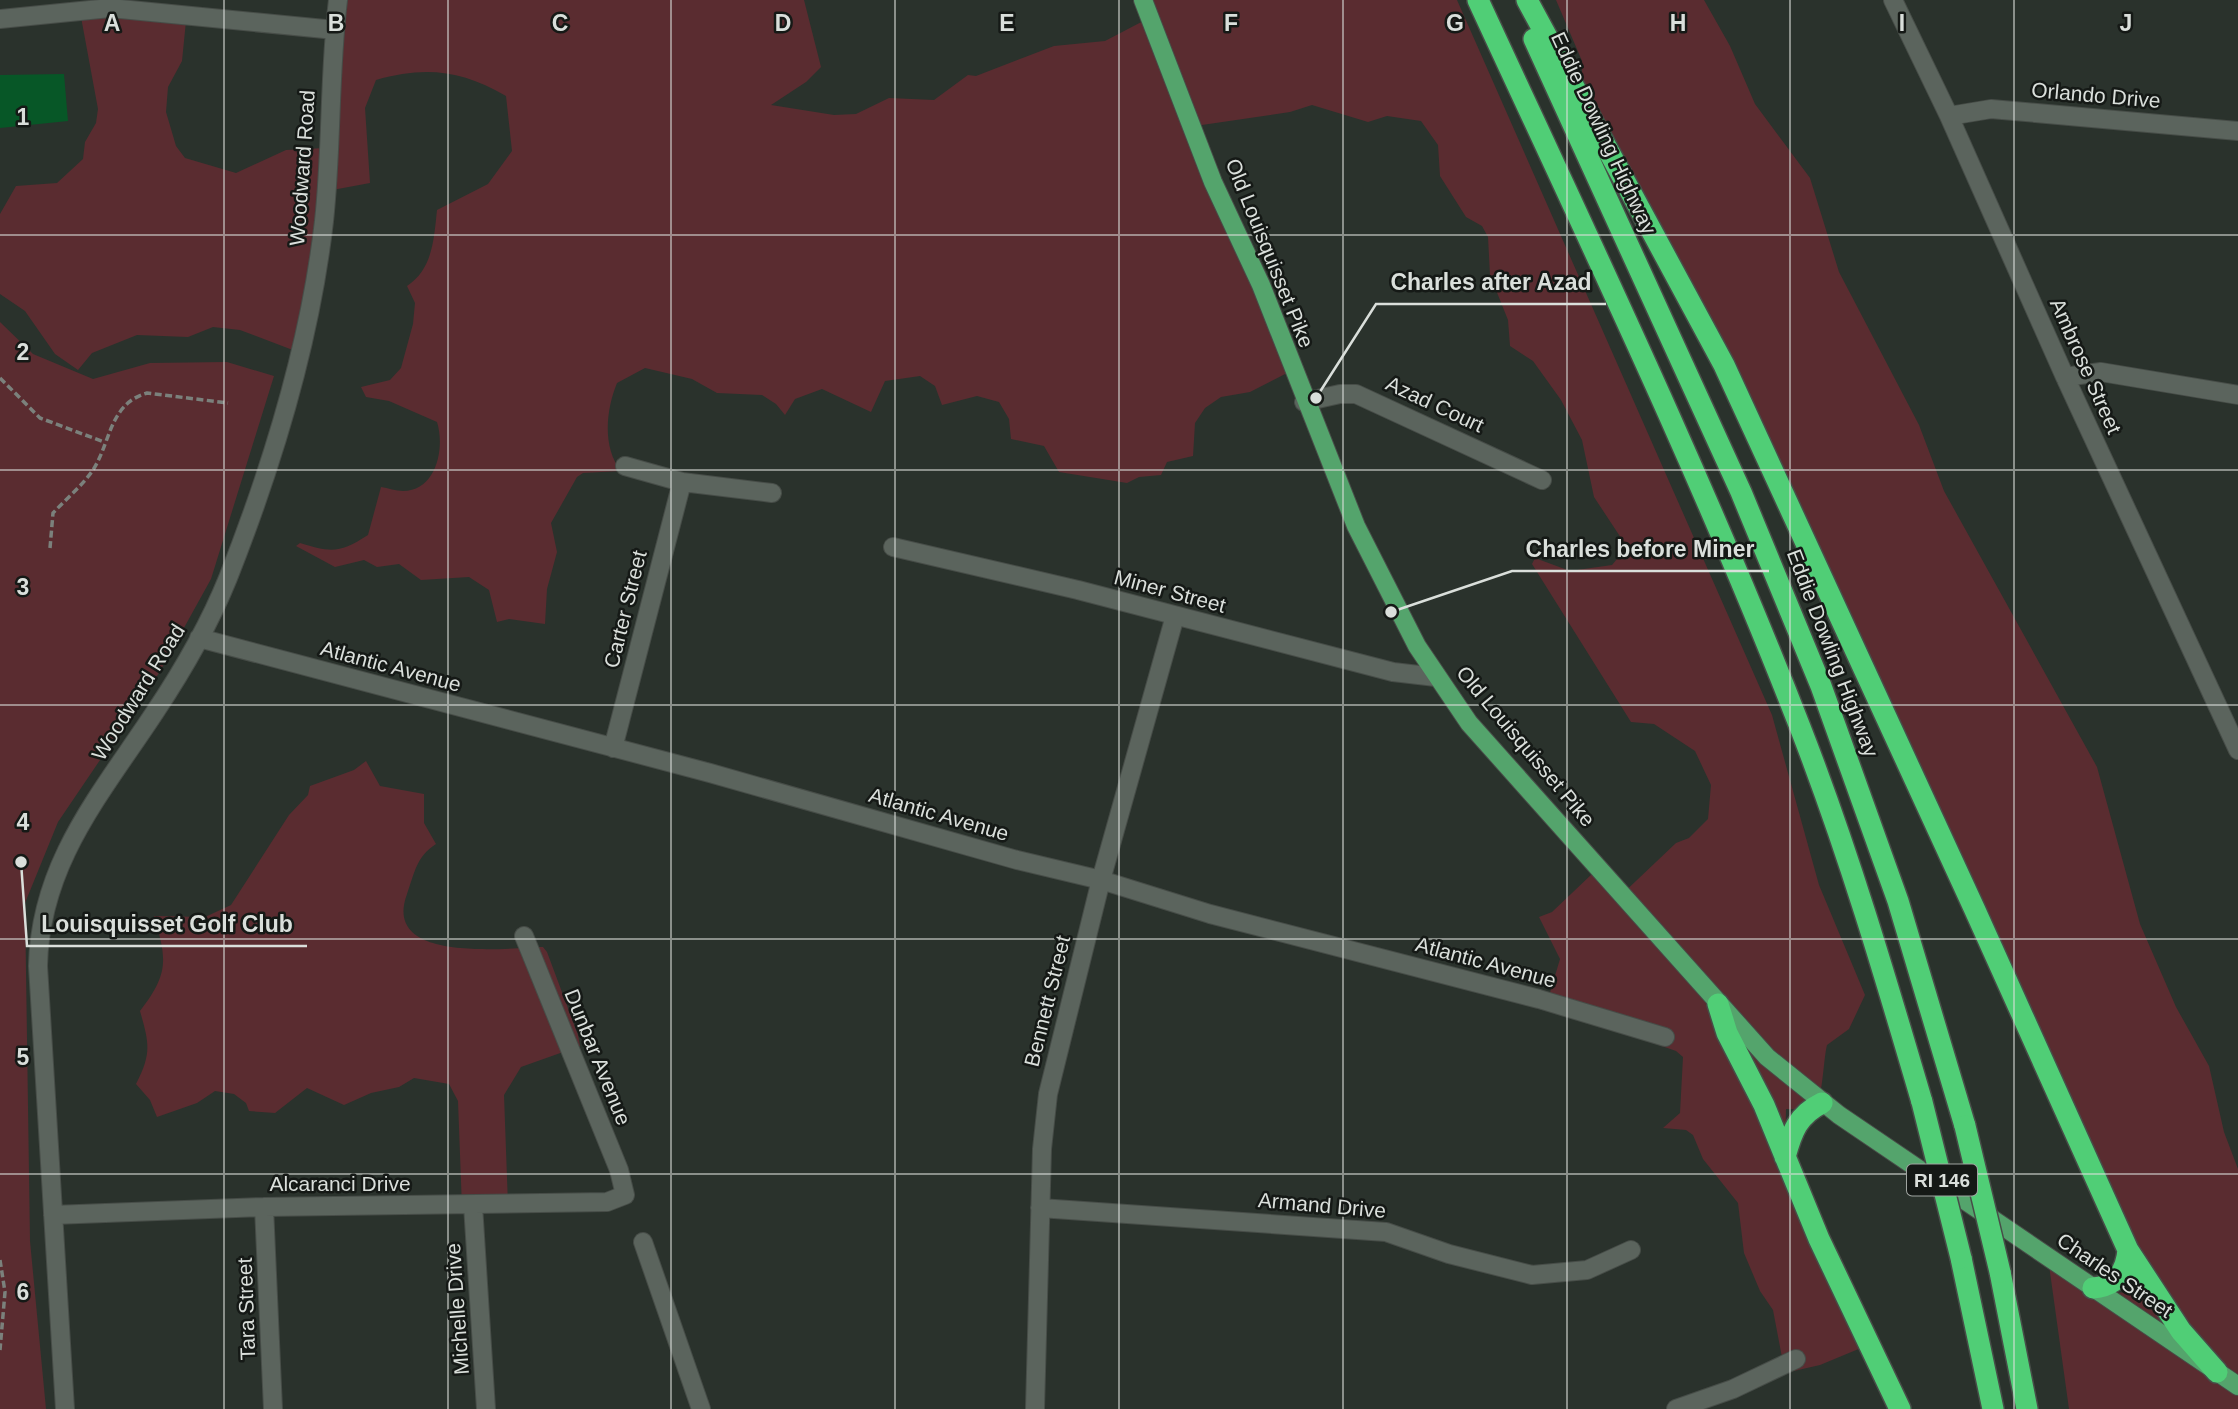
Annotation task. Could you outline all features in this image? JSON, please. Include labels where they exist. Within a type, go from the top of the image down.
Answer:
[{"type":"highway","name":"RI 146","points":[[1478,0],[1633,338],[1733,563],[1795,713],[1859,890],[1922,1102],[1961,1258],[1993,1409]]},
{"type":"highway","name":"Eddie Dowling Highway","points":[[1516,0],[1741,492],[1821,686],[1894,889],[1965,1126],[2000,1272],[2027,1409]]},
{"type":"highway","points":[[1527,0],[1724,365],[2128,1250],[2181,1331],[2217,1372]]},
{"type":"highway","points":[[1718,1004],[1727,1033],[1764,1105],[1819,1238],[1900,1409]]},
{"type":"highway","points":[[1785,1157],[1799,1120],[1805,1112],[1822,1102]]},
{"type":"highway","points":[[2093,1288],[2105,1287],[2121,1275],[2125,1269],[2128,1250]]},
{"type":"main road","name":"Old Louisquisset Pike","points":[[1143,0],[1213,182],[1261,285],[1304,402],[1356,526],[1436,677],[1469,723],[1767,1057],[1822,1102],[1966,1202]]},
{"type":"main road","name":"Charles Street","points":[[1966,1202],[2238,1386]]},
{"type":"street","name":"Woodward Road","points":[[65,1409],[38,967],[40,921],[48,895],[79,824],[156,712],[199,638],[243,538],[291,393],[324,221],[338,0]]},
{"type":"street","name":"Ambrose Street","points":[[1893,0],[1950,116],[2065,377],[2238,750]]},
{"type":"street","points":[[0,19],[110,8],[335,30]]},
{"type":"street","name":"Orlando Drive","points":[[1950,116],[1991,109],[2238,131]]},
{"type":"street","points":[[2065,377],[2101,372],[2238,396]]},
{"type":"street","name":"Azad Court","points":[[1304,402],[1340,394],[1356,394],[1542,480]]},
{"type":"street","points":[[625,466],[682,482],[772,493]]},
{"type":"street","name":"Carter Street","points":[[614,748],[682,482]]},
{"type":"street","name":"Miner Street","points":[[893,547],[1393,672],[1436,677]]},
{"type":"street","name":"Bennett Street","points":[[1035,1409],[1040,1208],[1048,1094],[1101,880],[1175,616]]},
{"type":"street","name":"Atlantic Avenue","points":[[199,638],[614,748],[1017,860],[1101,880],[1210,914],[1423,968],[1665,1037]]},
{"type":"street","name":"Dunbar Avenue","points":[[524,936],[604,1133],[625,1195]]},
{"type":"street","name":"Alcaranci Drive","points":[[53,1215],[264,1207],[607,1202],[625,1195]]},
{"type":"street","name":"Michelle Drive","points":[[473,1205],[486,1409]]},
{"type":"street","name":"Tara Street","points":[[264,1207],[273,1409]]},
{"type":"street","name":"Armand Drive","points":[[1040,1208],[1386,1232],[1450,1254],[1532,1275],[1587,1270],[1631,1250]]},
{"type":"street","points":[[643,1242],[701,1409]]},
{"type":"street","points":[[1676,1409],[1733,1389],[1796,1359]]},
{"type":"path","points":[[0,378],[40,418],[104,442]]},
{"type":"path","points":[[50,548],[52,513],[84,483],[95,467],[110,426],[136,396],[147,393],[228,403]]},
{"type":"path","points":[[0,1259],[4,1273],[5,1315],[0,1350]]},
{"type":"shaded area","points":[[342,0],[804,0],[821,67],[806,82],[771,105],[834,115],[856,114],[889,98],[934,100],[968,75],[976,76],[1054,46],[1105,41],[1149,18],[1143,0],[1457,0],[1772,715],[1819,885],[1865,995],[1849,1029],[1827,1045],[1821,1089],[1814,1110],[1786,1109],[1785,1149],[1861,1348],[1820,1365],[1785,1373],[1773,1310],[1760,1291],[1744,1253],[1738,1203],[1703,1159],[1693,1135],[1686,1130],[1663,1128],[1680,1113],[1683,1057],[1676,1051],[1546,1006],[1560,959],[1539,917],[1552,912],[1592,874],[1617,899],[1676,843],[1689,838],[1708,819],[1711,785],[1695,751],[1654,724],[1631,722],[1532,564],[1535,558],[1570,571],[1612,565],[1627,547],[1594,497],[1582,440],[1561,400],[1533,361],[1510,346],[1508,320],[1490,275],[1488,237],[1482,226],[1466,217],[1440,176],[1438,145],[1421,121],[1387,116],[1368,122],[1312,105],[1290,112],[1195,126],[1291,371],[1250,392],[1221,397],[1205,408],[1195,423],[1193,456],[1167,462],[1161,475],[1139,477],[1127,483],[1059,472],[1044,446],[1011,439],[1009,419],[999,402],[977,396],[942,405],[935,386],[920,376],[885,381],[871,412],[822,389],[795,399],[785,415],[776,404],[762,395],[717,393],[692,379],[645,368],[617,383],[610,405],[608,440],[621,471],[583,473],[577,477],[551,523],[557,552],[547,589],[545,624],[509,619],[497,622],[489,590],[469,577],[421,580],[399,564],[377,567],[364,560],[335,567],[296,546],[300,543],[336,550],[358,541],[368,535],[381,487],[400,491],[415,489],[424,484],[436,466],[440,443],[437,422],[389,401],[366,397],[361,387],[390,380],[401,368],[413,324],[415,303],[407,286],[422,271],[431,252],[437,210],[488,184],[512,151],[506,96],[474,81],[442,73],[411,73],[376,80],[365,108],[370,183],[327,191],[298,352],[240,330],[213,327],[188,337],[137,335],[92,353],[78,370],[55,354],[25,311],[0,294],[0,214],[16,186],[57,183],[83,159],[85,142],[96,123],[98,109],[81,17],[84,14],[186,21],[182,61],[168,87],[166,112],[176,146],[185,158],[236,173],[286,150],[325,148]]},
{"type":"shaded area","points":[[1556,0],[1704,0],[1730,46],[1755,104],[1810,178],[1839,272],[1919,425],[1944,491],[2097,767],[2140,924],[2176,1007],[2209,1066],[2224,1132],[2238,1169],[2238,1409],[2069,1409],[2049,1265],[2109,1293],[2132,1292],[2134,1280],[2128,1248],[1798,523],[1582,100],[1582,61]]},
{"type":"shaded area","points":[[0,322],[33,354],[93,379],[150,363],[227,362],[274,376],[211,579],[159,673],[58,822],[25,903],[30,1241],[46,1409],[0,1409]]},
{"type":"shaded area","points":[[366,761],[380,786],[424,794],[424,823],[436,844],[420,860],[407,894],[404,916],[412,932],[429,942],[451,947],[543,947],[578,1035],[580,1046],[521,1067],[504,1095],[508,1205],[462,1208],[458,1101],[449,1084],[414,1078],[399,1087],[371,1093],[344,1105],[307,1088],[275,1113],[249,1111],[246,1103],[234,1094],[215,1091],[197,1103],[157,1117],[150,1100],[136,1084],[147,1056],[140,1011],[156,987],[163,966],[154,916],[205,917],[231,905],[289,815],[308,795],[310,786],[354,770]]},
{"type":"building","points":[[64,74],[68,121],[0,128],[0,75]]},
{"type":"place","name":"Charles after Azad","points":[[1316,398]]},
{"type":"place","name":"Charles before Miner","points":[[1391,612]]},
{"type":"place","name":"Louisquisset Golf Club","points":[[21,862]]}]
